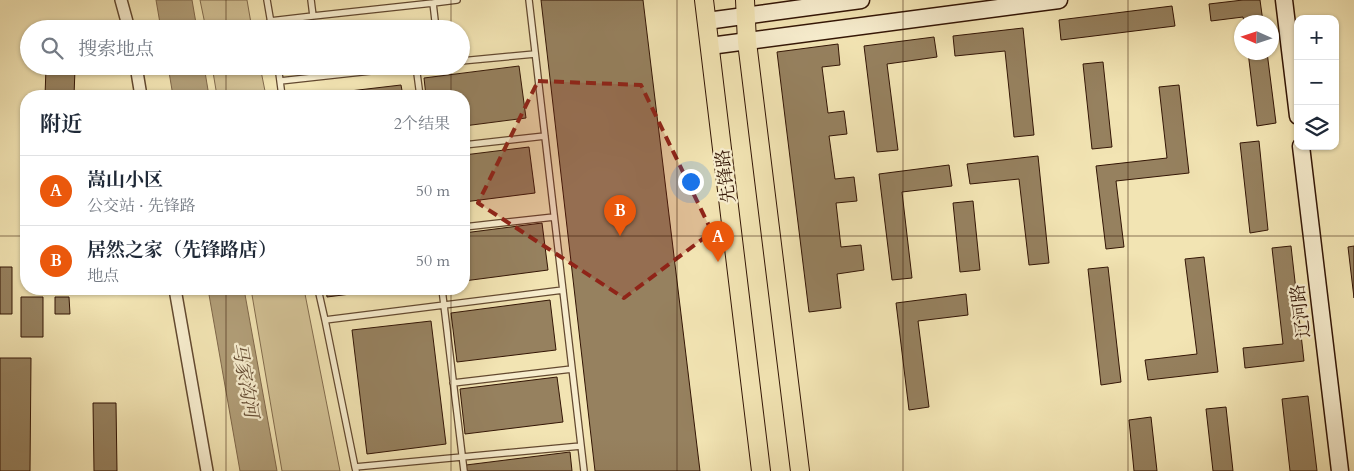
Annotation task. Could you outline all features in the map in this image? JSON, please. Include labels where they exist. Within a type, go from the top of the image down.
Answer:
[{"type":"main road","name":"先锋路","points":[[704,0],[761,471]]},
{"type":"main road","points":[[707,21],[746,7],[861,0]]},
{"type":"main road","points":[[710,46],[1059,0]]},
{"type":"main road","points":[[1284,0],[1297,105]]},
{"type":"main road","points":[[1295,0],[1297,15]]},
{"type":"main road","points":[[746,7],[747,42],[800,471]]},
{"type":"main road","name":"辽河路","points":[[1301,150],[1340,471]]},
{"type":"main road","name":"辽河路","points":[[1312,150],[1349,471]]},
{"type":"street","points":[[122,0],[127,20]]},
{"type":"street","points":[[138,75],[140,90]]},
{"type":"street","points":[[176,295],[207,471]]},
{"type":"lane","points":[[267,0],[270,20]]},
{"type":"lane","points":[[311,0],[313,16]]},
{"type":"lane","points":[[284,20],[457,0]]},
{"type":"lane","points":[[529,0],[584,471]]},
{"type":"lane","points":[[433,3],[435,20]]},
{"type":"lane","points":[[470,60],[535,54]]},
{"type":"lane","points":[[279,75],[281,90]]},
{"type":"lane","points":[[280,81],[334,75]]},
{"type":"lane","points":[[417,75],[419,90]]},
{"type":"lane","points":[[470,145],[545,136]]},
{"type":"lane","points":[[470,226],[554,217]]},
{"type":"lane","points":[[325,320],[563,290]]},
{"type":"lane","points":[[319,295],[355,469],[582,446]]},
{"type":"lane","points":[[443,295],[464,471]]},
{"type":"lane","points":[[453,383],[572,369]]},
{"type":"highlighted area","points":[[538,81],[641,85],[712,232],[624,298],[478,203]]},
{"type":"shaded area","points":[[200,0],[247,0],[250,20],[204,20]]},
{"type":"shaded area","points":[[214,75],[262,75],[265,90],[216,90]]},
{"type":"shaded area","points":[[252,295],[305,295],[340,471],[282,471]]},
{"type":"water","points":[[156,0],[192,0],[195,20],[159,20]]},
{"type":"water","points":[[170,75],[206,75],[208,90],[172,90]]},
{"type":"water","name":"马家沟河","points":[[209,295],[245,295],[277,471],[240,471]]},
{"type":"building","points":[[541,0],[643,0],[700,471],[595,471]]},
{"type":"building","points":[[1260,0],[1262,15],[1234,15],[1234,18],[1211,21],[1209,4]]},
{"type":"building","points":[[1172,6],[1175,26],[1061,40],[1059,20]]},
{"type":"building","points":[[1023,28],[1034,135],[1014,137],[1005,51],[955,56],[953,36]]},
{"type":"building","points":[[934,37],[937,57],[887,64],[898,150],[877,152],[864,46]]},
{"type":"building","points":[[838,44],[840,65],[822,67],[828,113],[844,111],[847,134],[829,136],[835,179],[854,177],[857,201],[836,203],[841,247],[861,245],[864,270],[837,274],[841,308],[809,312],[777,52]]},
{"type":"building","points":[[1249,60],[1268,60],[1276,123],[1257,126]]},
{"type":"building","points":[[1103,62],[1112,147],[1092,149],[1083,64]]},
{"type":"building","points":[[519,66],[526,118],[470,125],[470,90],[425,90],[424,78],[470,75],[470,72]]},
{"type":"building","points":[[46,75],[75,75],[74,90],[45,90]]},
{"type":"building","points":[[401,85],[402,90],[358,90]]},
{"type":"building","points":[[1179,85],[1189,173],[1116,181],[1124,247],[1106,249],[1096,166],[1167,158],[1159,87]]},
{"type":"building","points":[[1259,141],[1268,230],[1250,233],[1240,143]]},
{"type":"building","points":[[529,147],[535,193],[470,201],[470,154]]},
{"type":"building","points":[[1038,156],[1049,263],[1029,265],[1019,179],[970,184],[967,164]]},
{"type":"building","points":[[949,165],[952,186],[902,192],[912,278],[892,280],[879,174]]},
{"type":"building","points":[[973,201],[980,270],[960,272],[953,203]]},
{"type":"building","points":[[542,223],[548,270],[470,280],[470,232]]},
{"type":"building","points":[[1291,246],[1304,361],[1245,368],[1243,348],[1283,344],[1272,248]]},
{"type":"building","points":[[1354,246],[1354,298],[1348,247]]},
{"type":"building","points":[[1204,257],[1218,372],[1148,380],[1145,360],[1197,354],[1185,259]]},
{"type":"building","points":[[0,267],[12,267],[12,314],[0,314]]},
{"type":"building","points":[[1108,267],[1121,382],[1101,385],[1088,269]]},
{"type":"building","points":[[966,294],[968,315],[918,321],[929,407],[909,410],[896,303]]},
{"type":"building","points":[[327,295],[343,295],[327,297]]},
{"type":"building","points":[[21,297],[43,297],[43,337],[21,337]]},
{"type":"building","points":[[55,297],[69,297],[70,314],[55,314]]},
{"type":"building","points":[[550,300],[556,350],[457,362],[451,313]]},
{"type":"building","points":[[431,321],[446,444],[367,454],[352,330]]},
{"type":"building","points":[[0,358],[31,358],[30,471],[0,471]]},
{"type":"building","points":[[557,377],[563,422],[465,434],[460,389]]},
{"type":"building","points":[[1308,396],[1317,471],[1290,471],[1282,399]]},
{"type":"building","points":[[93,403],[116,403],[117,471],[94,471]]},
{"type":"building","points":[[1226,407],[1233,471],[1213,471],[1206,409]]},
{"type":"building","points":[[1151,417],[1157,471],[1134,471],[1129,420]]},
{"type":"building","points":[[570,452],[572,471],[467,471],[466,465]]},
{"type":"place","name":"居然之家（先锋路店）","points":[[620,236]]},
{"type":"place","name":"嵩山小区","points":[[718,262]]}]
